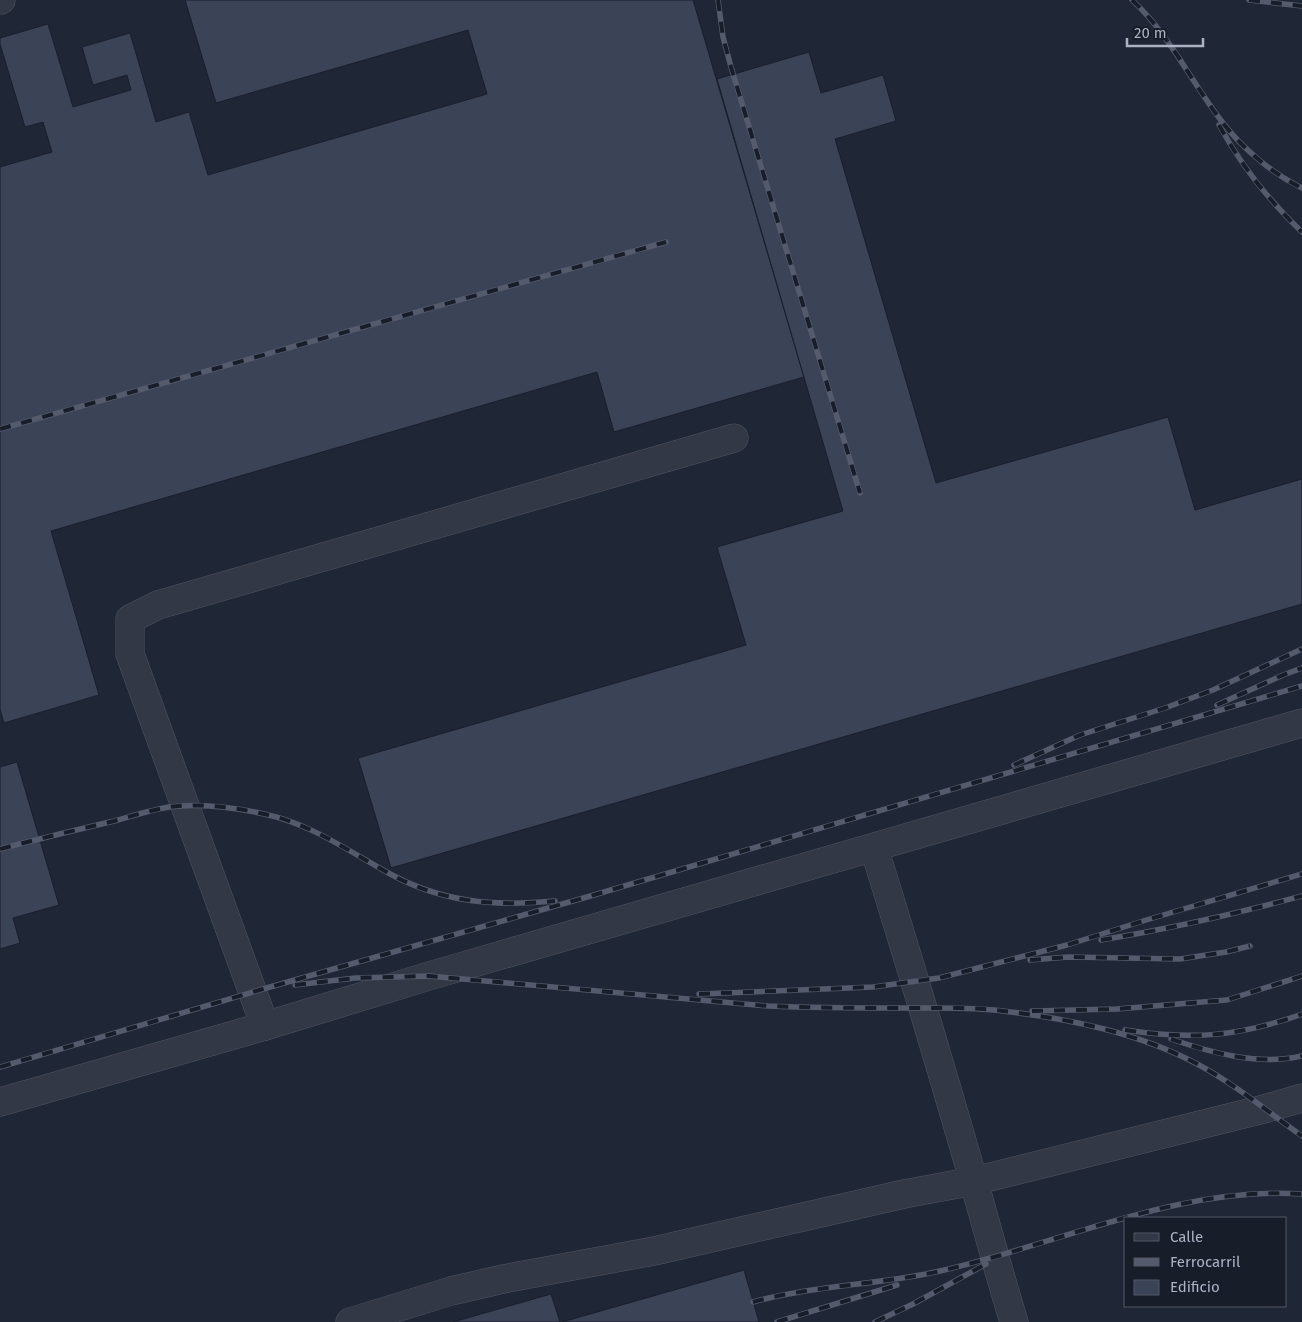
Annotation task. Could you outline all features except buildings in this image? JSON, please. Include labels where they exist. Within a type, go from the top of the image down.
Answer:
[{"type":"lane","points":[[265,1026],[130,654],[130,620],[158,605],[734,438]]},
{"type":"lane","points":[[0,1102],[1302,723]]},
{"type":"lane","points":[[874,848],[916,982],[974,1181],[994,1260],[1014,1322]]},
{"type":"lane","points":[[350,1322],[451,1291],[503,1279],[560,1270],[654,1251],[904,1194],[974,1181],[1302,1098]]},
{"type":"railway","points":[[718,0],[723,37],[731,67],[860,493]]},
{"type":"railway","points":[[1132,0],[1158,28],[1211,107],[1231,133],[1249,151],[1280,176],[1302,188]]},
{"type":"railway","points":[[1249,0],[1302,6]]},
{"type":"railway","points":[[1219,125],[1256,182],[1302,232]]},
{"type":"railway","points":[[0,429],[666,242]]},
{"type":"railway","points":[[1014,765],[1080,735],[1165,708],[1213,690],[1302,649]]},
{"type":"railway","points":[[1217,705],[1302,668]]},
{"type":"railway","points":[[0,1067],[263,989],[587,897],[1302,686]]},
{"type":"railway","points":[[0,849],[162,808],[193,805],[217,806],[264,814],[296,823],[404,881],[445,895],[487,902],[532,903],[555,901]]},
{"type":"railway","points":[[699,994],[873,987],[939,978],[1067,945],[1302,874]]},
{"type":"railway","points":[[1101,940],[1202,921],[1302,896]]},
{"type":"railway","points":[[1030,960],[1068,957],[1180,959],[1226,952],[1250,946]]},
{"type":"railway","points":[[295,985],[355,978],[429,976],[768,1006],[969,1008],[1028,1014],[1104,1029],[1153,1044],[1176,1054],[1226,1081],[1302,1136]]},
{"type":"railway","points":[[1032,1011],[1117,1009],[1227,1000],[1302,976]]},
{"type":"railway","points":[[1125,1030],[1172,1035],[1215,1034],[1257,1028],[1302,1014]]},
{"type":"railway","points":[[1171,1039],[1219,1053],[1252,1059],[1286,1059],[1302,1056]]},
{"type":"railway","points":[[1127,1217],[1210,1199],[1255,1194],[1302,1194]]},
{"type":"railway","points":[[753,1302],[823,1288],[917,1276],[940,1271],[985,1260],[1124,1218]]},
{"type":"railway","points":[[875,1322],[913,1304],[986,1264]]},
{"type":"railway","points":[[777,1322],[897,1285]]}]
